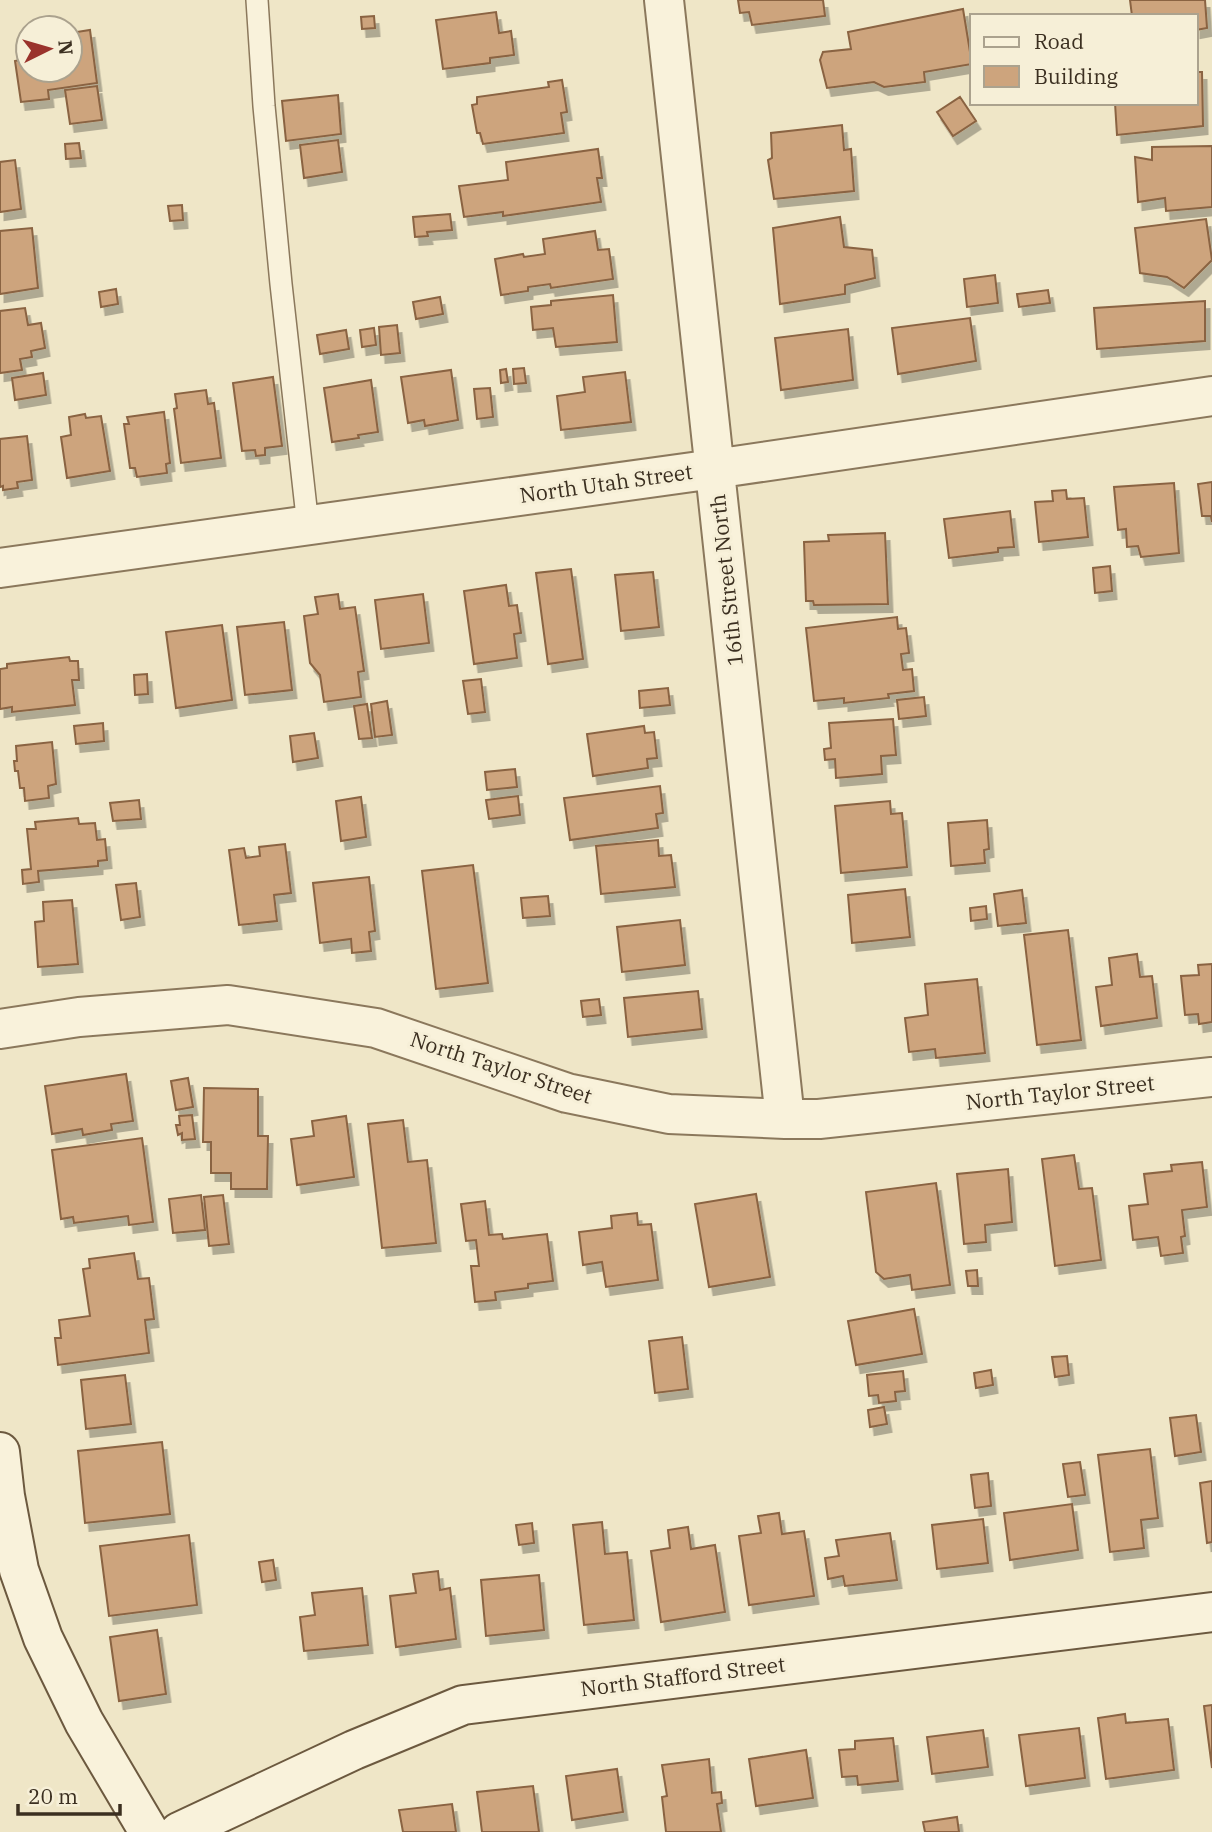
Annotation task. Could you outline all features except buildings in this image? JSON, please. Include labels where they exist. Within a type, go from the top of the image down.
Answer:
[{"type":"street","name":"16th Street North","points":[[664,0],[785,1119]]},
{"type":"street","name":"North Utah Street","points":[[0,568],[714,469],[1212,396]]},
{"type":"street","name":"North Taylor Street","points":[[0,1029],[79,1017],[228,1005],[376,1028],[567,1093],[669,1114],[785,1119],[819,1119],[1212,1077]]},
{"type":"street","points":[[0,1452],[19,1570],[43,1638],[84,1722],[149,1832]]},
{"type":"street","name":"North Stafford Street","points":[[179,1832],[354,1750],[463,1705],[1212,1612]]},
{"type":"lane","points":[[257,0],[281,284],[308,526]]}]
